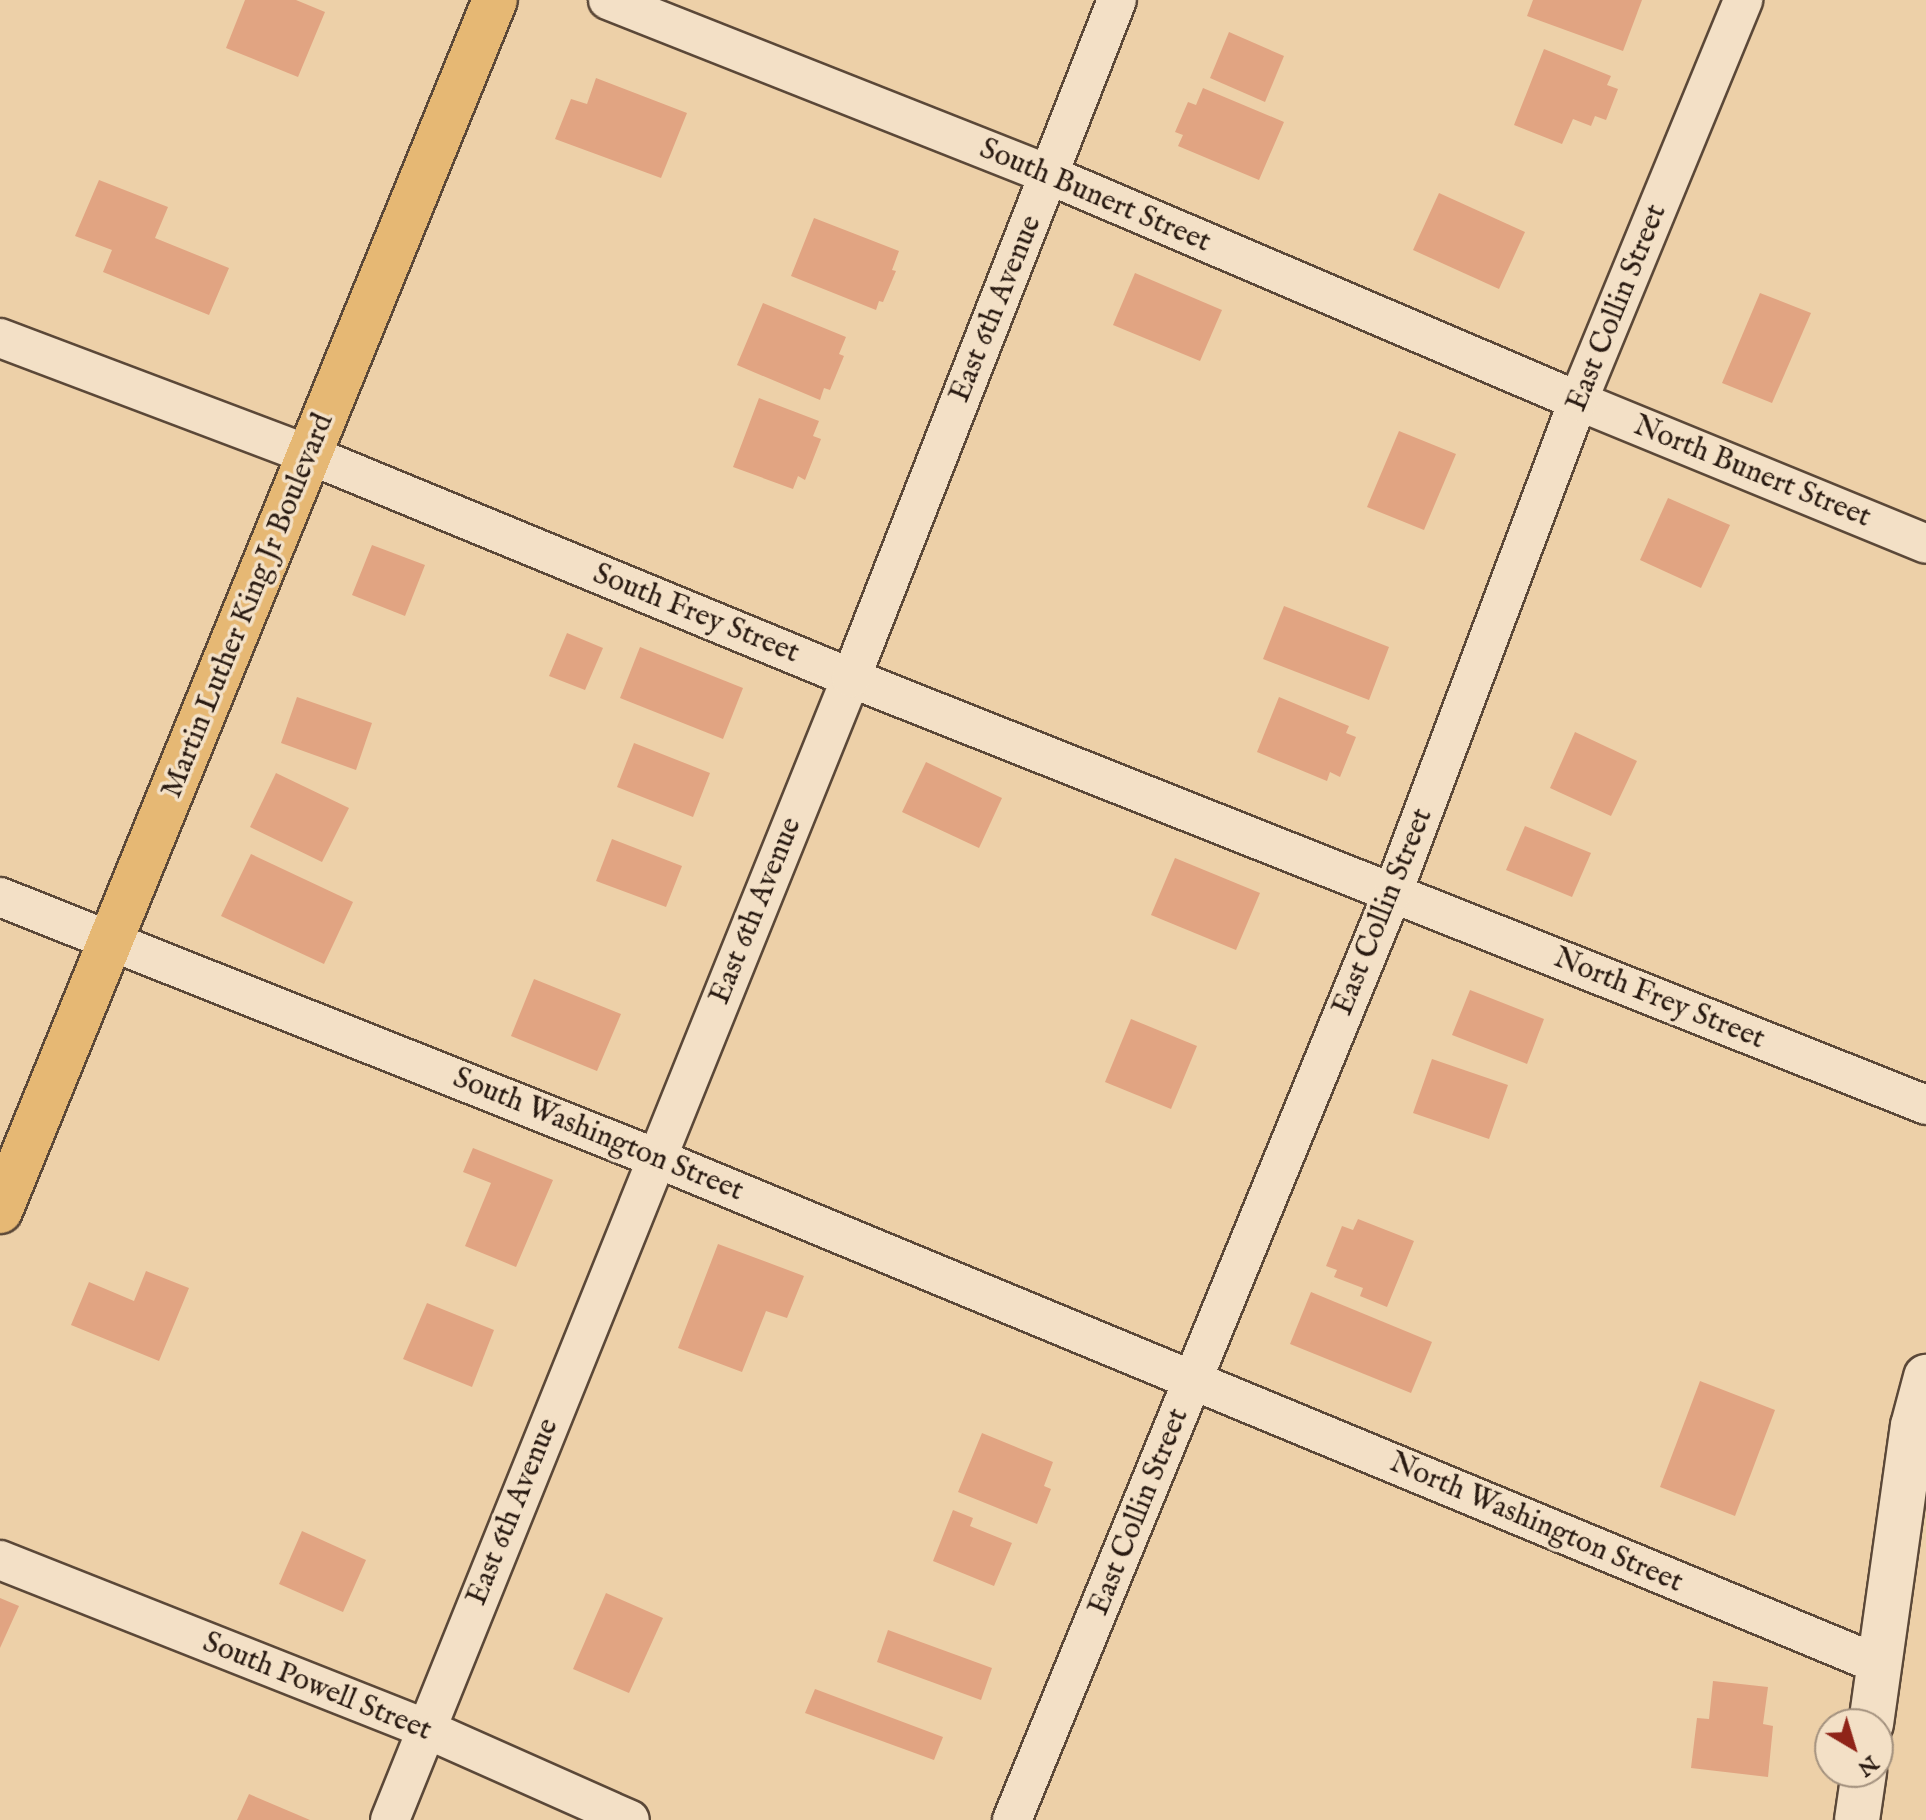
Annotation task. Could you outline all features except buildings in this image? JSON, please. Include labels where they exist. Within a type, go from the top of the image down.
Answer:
[{"type":"main road","name":"Martin Luther King Jr Boulevard","points":[[0,1211],[495,0]]},
{"type":"street","name":"South Bunert Street","points":[[608,0],[1049,175],[1578,401]]},
{"type":"street","name":"East 6th Avenue","points":[[390,1820],[851,678],[1117,0]]},
{"type":"street","name":"East Collin Street","points":[[1012,1820],[1393,892],[1578,401],[1743,0]]},
{"type":"street","name":"South Frey Street","points":[[0,338],[310,455],[851,678],[1393,892]]},
{"type":"street","name":"North Bunert Street","points":[[1578,401],[1926,544]]},
{"type":"street","name":"North Frey Street","points":[[1393,892],[1926,1105]]},
{"type":"street","name":"South Washington Street","points":[[0,897],[111,938],[656,1158],[1193,1380]]},
{"type":"street","points":[[1873,1708],[1913,1426],[1926,1377]]},
{"type":"street","name":"North Washington Street","points":[[1193,1380],[1880,1665]]},
{"type":"street","name":"South Powell Street","points":[[0,1560],[426,1729],[630,1820]]},
{"type":"street","points":[[1857,1820],[1862,1788]]}]
